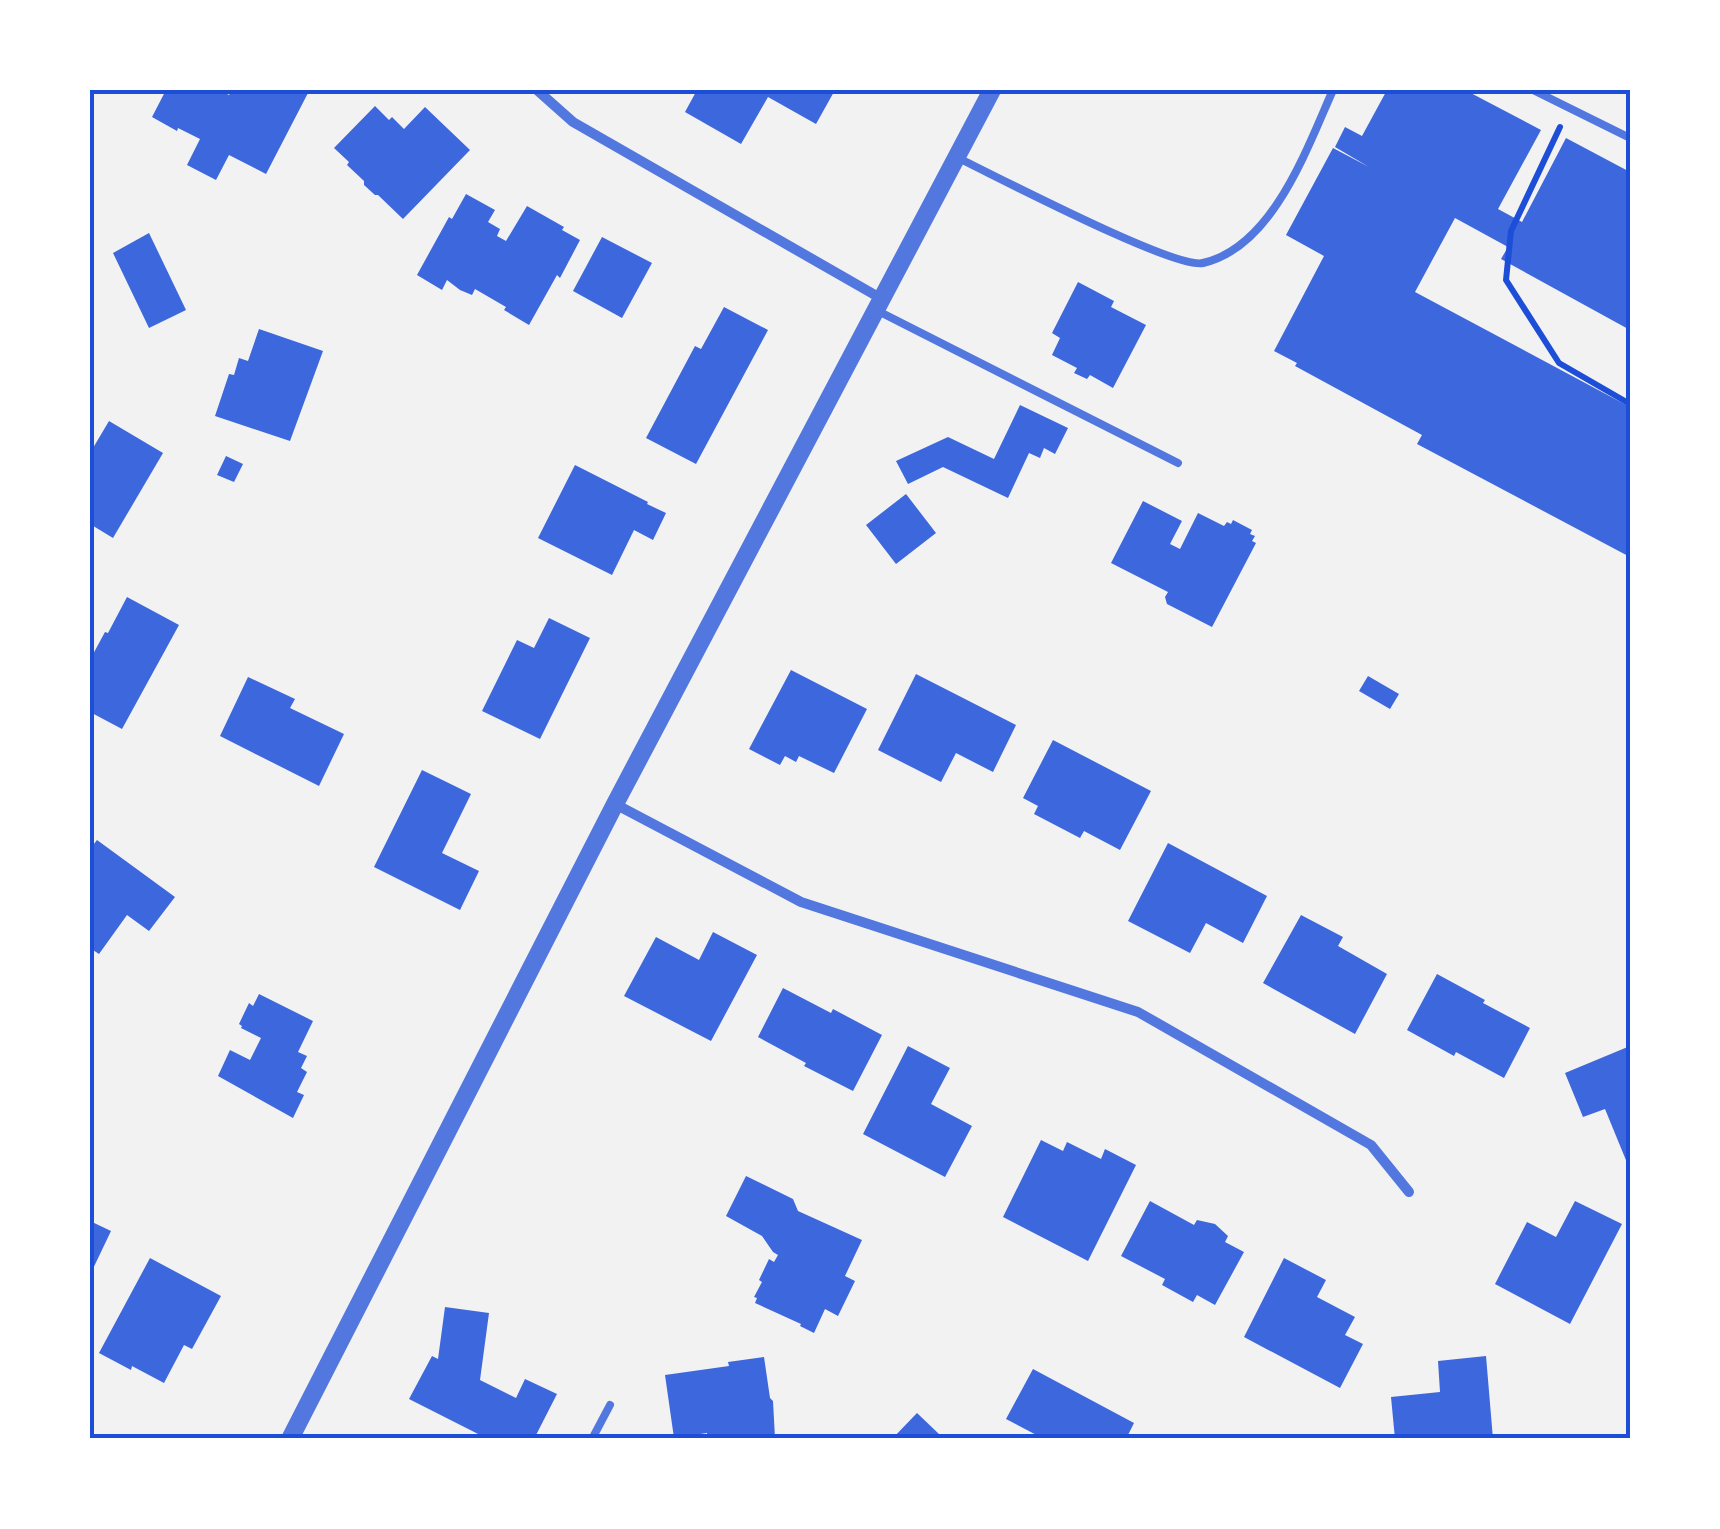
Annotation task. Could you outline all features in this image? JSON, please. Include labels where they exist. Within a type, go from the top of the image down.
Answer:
[{"type":"street","points":[[537,90],[573,122],[879,304]]},
{"type":"street","points":[[290,1439],[615,804],[992,90]]},
{"type":"street","points":[[615,804],[802,902],[1138,1012],[1371,1145],[1409,1192]]},
{"type":"lane","points":[[956,157],[1152,252],[1200,265],[1232,251],[1264,224],[1300,164],[1333,90]]},
{"type":"lane","points":[[1533,90],[1630,138]]},
{"type":"lane","points":[[879,304],[1178,463]]},
{"type":"lane","points":[[592,1439],[610,1405]]},
{"type":"path","points":[[1570,108],[1511,231],[1506,280],[1559,363],[1630,404]]},
{"type":"building","points":[[166,90],[187,94],[190,90],[220,90],[229,95],[232,90],[308,93],[266,174],[229,155],[216,180],[187,165],[200,139],[152,117]]},
{"type":"building","points":[[697,90],[835,90],[816,124],[768,97],[741,144],[685,112]]},
{"type":"building","points":[[1387,90],[1465,90],[1541,130],[1498,209],[1522,222],[1566,138],[1630,172],[1630,330],[1501,259],[1508,247],[1455,218],[1415,292],[1630,407],[1630,557],[1417,444],[1422,435],[1274,351],[1324,256],[1286,235],[1333,148],[1369,167],[1335,147],[1345,127],[1362,136]]},
{"type":"building","points":[[375,106],[404,129],[425,107],[470,150],[403,219],[364,185],[334,148]]},
{"type":"building","points":[[466,194],[495,210],[488,222],[500,229],[497,236],[506,241],[527,206],[580,240],[529,325],[475,289],[472,295],[447,280],[442,290],[417,275]]},
{"type":"building","points":[[149,233],[186,310],[149,328],[113,253]]},
{"type":"building","points":[[602,237],[652,263],[622,318],[573,291]]},
{"type":"building","points":[[1078,282],[1114,301],[1111,307],[1146,325],[1113,388],[1090,375],[1087,379],[1074,373],[1077,368],[1052,355],[1060,338],[1052,333]]},
{"type":"building","points":[[724,307],[768,330],[696,464],[646,438],[695,346],[701,349]]},
{"type":"building","points":[[259,329],[323,351],[290,441],[215,416],[229,374],[234,375],[239,358],[248,361]]},
{"type":"building","points":[[1020,405],[1068,428],[1055,454],[1044,448],[1040,458],[1029,453],[1008,498],[943,467],[908,484],[896,461],[948,437],[994,459]]},
{"type":"building","points":[[109,421],[163,453],[113,538],[90,524],[90,453]]},
{"type":"building","points":[[226,456],[243,464],[234,482],[217,475]]},
{"type":"building","points":[[575,465],[666,513],[653,540],[634,530],[612,575],[538,538]]},
{"type":"building","points":[[906,494],[936,533],[896,564],[866,525]]},
{"type":"building","points":[[1143,501],[1182,521],[1170,544],[1180,549],[1198,513],[1224,526],[1233,520],[1252,530],[1252,541],[1256,543],[1212,627],[1167,604],[1168,592],[1111,563]]},
{"type":"building","points":[[127,597],[179,625],[122,729],[90,712],[90,655],[108,633]]},
{"type":"building","points":[[549,618],[590,638],[540,739],[482,711],[517,640],[534,648]]},
{"type":"building","points":[[791,670],[867,709],[834,773],[799,756],[796,762],[785,756],[780,765],[749,749]]},
{"type":"building","points":[[916,674],[1016,725],[993,772],[956,753],[941,782],[878,750]]},
{"type":"building","points":[[1368,676],[1399,694],[1390,709],[1359,691]]},
{"type":"building","points":[[248,677],[295,699],[290,708],[344,734],[319,786],[220,736]]},
{"type":"building","points":[[1053,740],[1151,791],[1120,850],[1084,831],[1080,838],[1034,814],[1038,806],[1023,798]]},
{"type":"building","points":[[422,770],[471,794],[442,853],[479,871],[460,910],[374,867]]},
{"type":"building","points":[[97,840],[175,897],[149,931],[127,915],[99,954],[90,948],[90,849]]},
{"type":"building","points":[[1168,843],[1267,896],[1243,943],[1206,923],[1190,953],[1128,921]]},
{"type":"building","points":[[1301,915],[1343,937],[1338,946],[1387,974],[1355,1034],[1263,983]]},
{"type":"building","points":[[713,932],[757,955],[711,1041],[624,996],[656,937],[699,960]]},
{"type":"building","points":[[1437,974],[1530,1028],[1504,1078],[1407,1030]]},
{"type":"building","points":[[783,988],[882,1035],[853,1091],[758,1037]]},
{"type":"building","points":[[259,994],[313,1021],[298,1052],[307,1056],[301,1068],[307,1072],[297,1092],[304,1095],[293,1118],[218,1076],[230,1050],[250,1060],[261,1038],[239,1024],[249,1003],[253,1006]]},
{"type":"building","points":[[908,1046],[950,1068],[931,1104],[972,1126],[945,1177],[863,1134]]},
{"type":"building","points":[[1630,1046],[1630,1170],[1605,1109],[1583,1117],[1565,1073]]},
{"type":"building","points":[[1041,1140],[1063,1151],[1067,1142],[1101,1159],[1105,1149],[1136,1165],[1088,1261],[1003,1217]]},
{"type":"building","points":[[746,1176],[793,1199],[798,1211],[862,1240],[845,1276],[855,1281],[838,1316],[825,1309],[814,1333],[755,1303],[762,1282],[759,1280],[769,1259],[774,1262],[778,1255],[762,1236],[726,1216]]},
{"type":"building","points":[[1150,1201],[1194,1225],[1197,1220],[1215,1224],[1228,1236],[1225,1242],[1244,1252],[1215,1305],[1197,1295],[1193,1302],[1162,1285],[1165,1279],[1121,1256]]},
{"type":"building","points":[[1575,1201],[1622,1224],[1570,1324],[1495,1284],[1527,1222],[1556,1237]]},
{"type":"building","points":[[90,1221],[111,1231],[90,1275]]},
{"type":"building","points":[[150,1258],[221,1296],[192,1349],[184,1345],[164,1383],[99,1353]]},
{"type":"building","points":[[1284,1258],[1326,1280],[1317,1297],[1355,1317],[1345,1335],[1363,1344],[1340,1388],[1244,1337]]},
{"type":"building","points":[[445,1307],[489,1313],[480,1380],[516,1398],[525,1379],[557,1394],[534,1439],[488,1439],[409,1399],[432,1356],[438,1359]]},
{"type":"building","points":[[1486,1356],[1493,1439],[1395,1439],[1391,1397],[1440,1392],[1438,1361]]},
{"type":"building","points":[[764,1357],[775,1438],[707,1439],[707,1433],[674,1438],[665,1375]]},
{"type":"building","points":[[1033,1369],[1134,1423],[1126,1439],[1044,1439],[1006,1419]]},
{"type":"building","points":[[917,1413],[939,1434],[934,1439],[892,1439]]}]
